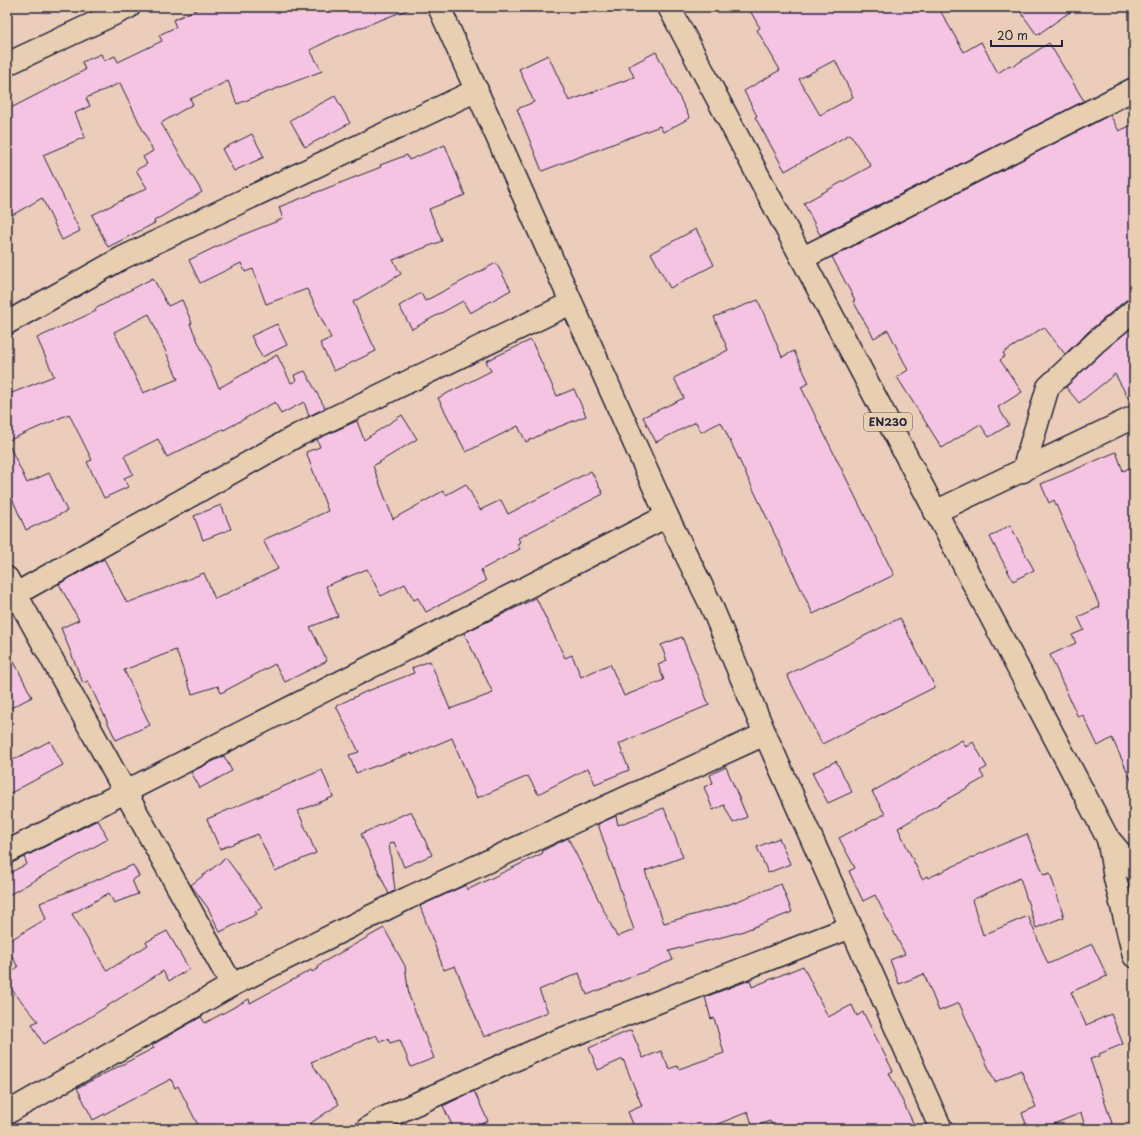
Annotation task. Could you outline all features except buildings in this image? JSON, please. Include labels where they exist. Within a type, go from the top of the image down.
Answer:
[{"type":"street","points":[[7,64],[129,7]]},
{"type":"street","points":[[439,7],[667,516],[711,605],[765,734],[941,1129]]},
{"type":"street","name":"EN230","points":[[669,7],[803,258],[935,512],[1107,837],[1134,869]]},
{"type":"street","points":[[803,258],[1134,89]]},
{"type":"street","points":[[7,323],[122,258],[477,90]]},
{"type":"street","points":[[232,985],[126,791],[10,590],[298,434],[571,303]]},
{"type":"street","points":[[1023,471],[1048,387],[1097,341],[1134,310]]},
{"type":"street","points":[[935,512],[1134,417]]},
{"type":"street","points":[[7,852],[667,516]]},
{"type":"street","points":[[7,1113],[232,985],[408,898],[765,734]]},
{"type":"street","name":"EN230","points":[[1107,837],[1115,878],[1134,956]]},
{"type":"street","points":[[367,1129],[380,1120],[552,1043],[851,927]]}]
